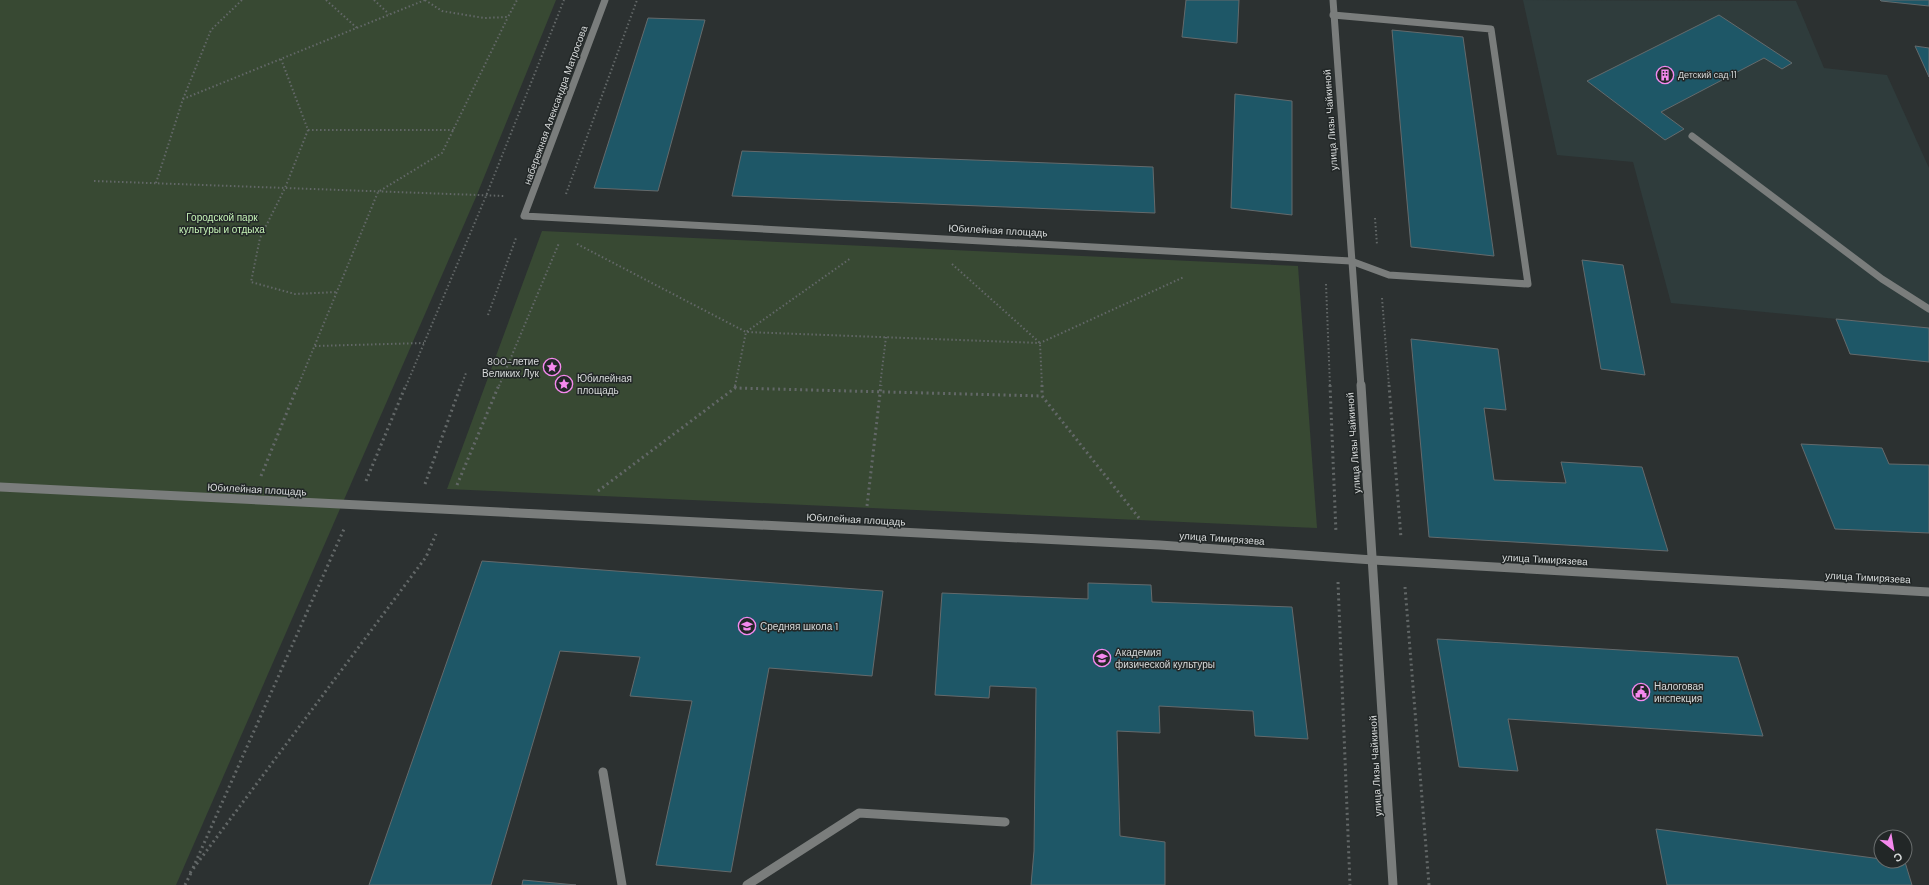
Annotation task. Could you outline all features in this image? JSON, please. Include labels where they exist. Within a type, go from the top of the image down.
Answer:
[{"type":"street","name":"набережная Александра Матросова","points":[[524,216],[605,0]]},
{"type":"street","name":"улица Лизы Чайкиной","points":[[1333,0],[1373,560],[1393,885]]},
{"type":"street","name":"Юбилейная площадь","points":[[524,216],[1351,260],[1389,275],[1528,284],[1491,29],[1333,15]]},
{"type":"street","points":[[1692,136],[1882,279],[1929,309]]},
{"type":"street","name":"Юбилейная площадь","points":[[0,487],[1160,545]]},
{"type":"street","name":"улица Тимирязева","points":[[1160,545],[1403,562],[1929,592]]},
{"type":"street","points":[[603,772],[622,885]]},
{"type":"street","points":[[747,885],[859,813],[1005,822]]},
{"type":"path","points":[[156,183],[183,99],[211,30],[242,0]]},
{"type":"path","points":[[326,0],[357,28]]},
{"type":"path","points":[[374,0],[389,14]]},
{"type":"path","points":[[183,99],[425,0],[442,11],[484,18],[508,16]]},
{"type":"path","points":[[251,500],[378,192],[442,153],[517,0]]},
{"type":"path","points":[[185,885],[356,505],[486,196],[564,0]]},
{"type":"path","points":[[190,873],[426,557],[562,236],[557,218],[637,0]]},
{"type":"path","points":[[281,59],[308,130],[285,188],[260,238],[251,282],[295,294],[337,292]]},
{"type":"path","points":[[308,130],[454,130]]},
{"type":"path","points":[[94,181],[486,196],[532,196]]},
{"type":"path","points":[[488,315],[524,216]]},
{"type":"path","points":[[1375,216],[1429,885]]},
{"type":"path","points":[[735,388],[746,332],[884,235]]},
{"type":"path","points":[[562,236],[746,332],[1040,343],[1185,276]]},
{"type":"path","points":[[922,237],[1040,343],[1042,396],[1160,545]]},
{"type":"path","points":[[1325,259],[1350,885]]},
{"type":"path","points":[[864,530],[886,337]]},
{"type":"path","points":[[315,346],[424,343]]},
{"type":"path","points":[[416,508],[466,374]]},
{"type":"path","points":[[566,515],[735,388],[1042,396]]},
{"type":"shaded area","points":[[1523,0],[1796,1],[1824,68],[1887,75],[1929,168],[1929,328],[1671,303],[1633,162],[1557,155]]},
{"type":"green space","name":"Городской парк культуры и отдыха","points":[[0,0],[556,0],[476,197],[176,885],[0,885]]},
{"type":"green space","points":[[542,231],[1298,266],[1317,528],[447,489]]},
{"type":"building","points":[[1186,0],[1239,0],[1237,43],[1182,37]]},
{"type":"building","points":[[1880,0],[1929,0],[1929,6],[1881,1]]},
{"type":"building","name":"Детский сад 11","points":[[1719,15],[1792,63],[1782,69],[1764,58],[1661,112],[1684,129],[1665,140],[1587,81]]},
{"type":"building","points":[[648,18],[705,20],[658,191],[594,188]]},
{"type":"building","points":[[1392,30],[1463,37],[1494,256],[1411,247]]},
{"type":"building","points":[[1915,46],[1929,48],[1929,77]]},
{"type":"building","points":[[1235,94],[1292,101],[1292,215],[1231,208]]},
{"type":"building","points":[[742,151],[1153,167],[1155,213],[732,196]]},
{"type":"building","points":[[1582,260],[1623,265],[1645,375],[1601,369]]},
{"type":"building","points":[[1836,319],[1929,328],[1929,362],[1850,354]]},
{"type":"building","points":[[1411,339],[1498,349],[1506,410],[1484,408],[1494,480],[1566,483],[1561,462],[1642,467],[1668,551],[1429,537]]},
{"type":"building","points":[[1801,444],[1882,448],[1889,464],[1929,465],[1929,533],[1835,529]]},
{"type":"building","points":[[482,561],[883,591],[872,676],[769,668],[731,872],[656,865],[692,701],[630,696],[640,657],[560,651],[491,885],[369,885]]},
{"type":"building","points":[[1088,583],[1151,585],[1152,602],[1292,607],[1308,739],[1255,736],[1253,711],[1159,706],[1160,733],[1117,731],[1120,836],[1165,842],[1165,885],[1031,885],[1034,851],[1036,688],[990,686],[989,698],[935,695],[942,593],[1088,599]]},
{"type":"building","points":[[1437,639],[1738,657],[1763,736],[1508,719],[1518,771],[1459,767]]},
{"type":"building","points":[[1656,829],[1873,858],[1873,869],[1907,869],[1912,885],[1667,885]]},
{"type":"building","points":[[523,880],[576,885],[522,885]]},
{"type":"place","name":"Детский сад 11","points":[[1665,75]]},
{"type":"place","name":"800-летие Великих Лук","points":[[552,367]]},
{"type":"place","name":"Юбилейная площадь","points":[[564,384]]},
{"type":"place","name":"Средняя школа 1","points":[[747,626]]},
{"type":"place","name":"Aкадемия физической культуры","points":[[1102,658]]},
{"type":"place","name":"Налоговая инспекция","points":[[1641,692]]}]
